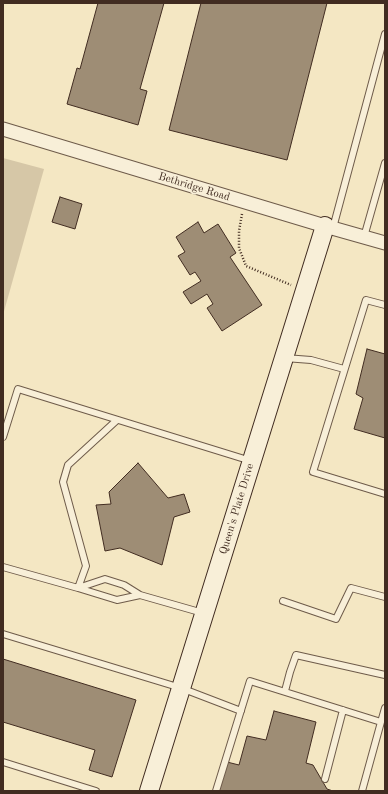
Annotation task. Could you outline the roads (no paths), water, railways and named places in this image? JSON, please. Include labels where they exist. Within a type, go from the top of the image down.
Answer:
[{"type":"street","name":"Bethridge Road","points":[[3,129],[385,243]]},
{"type":"street","name":"Queen's Plate Drive","points":[[149,791],[305,291],[329,227]]},
{"type":"lane","points":[[329,227],[385,34]]},
{"type":"lane","points":[[364,237],[385,163]]},
{"type":"lane","points":[[385,305],[366,300],[313,472],[385,494]]},
{"type":"lane","points":[[284,358],[311,360],[344,369]]},
{"type":"lane","points":[[3,437],[18,389],[252,461]]},
{"type":"lane","points":[[78,588],[86,566],[63,482],[68,465],[117,420]]},
{"type":"lane","points":[[3,567],[117,600],[140,595]]},
{"type":"lane","points":[[78,588],[105,579],[124,584],[140,595],[204,613]]},
{"type":"lane","points":[[283,601],[336,619],[351,588],[385,597]]},
{"type":"lane","points":[[3,634],[180,688],[241,711]]},
{"type":"lane","points":[[285,692],[296,655],[385,675]]},
{"type":"lane","points":[[216,791],[250,681],[381,722]]},
{"type":"lane","points":[[362,791],[385,708]]},
{"type":"lane","points":[[325,779],[343,710]]},
{"type":"lane","points":[[3,762],[96,791]]}]
